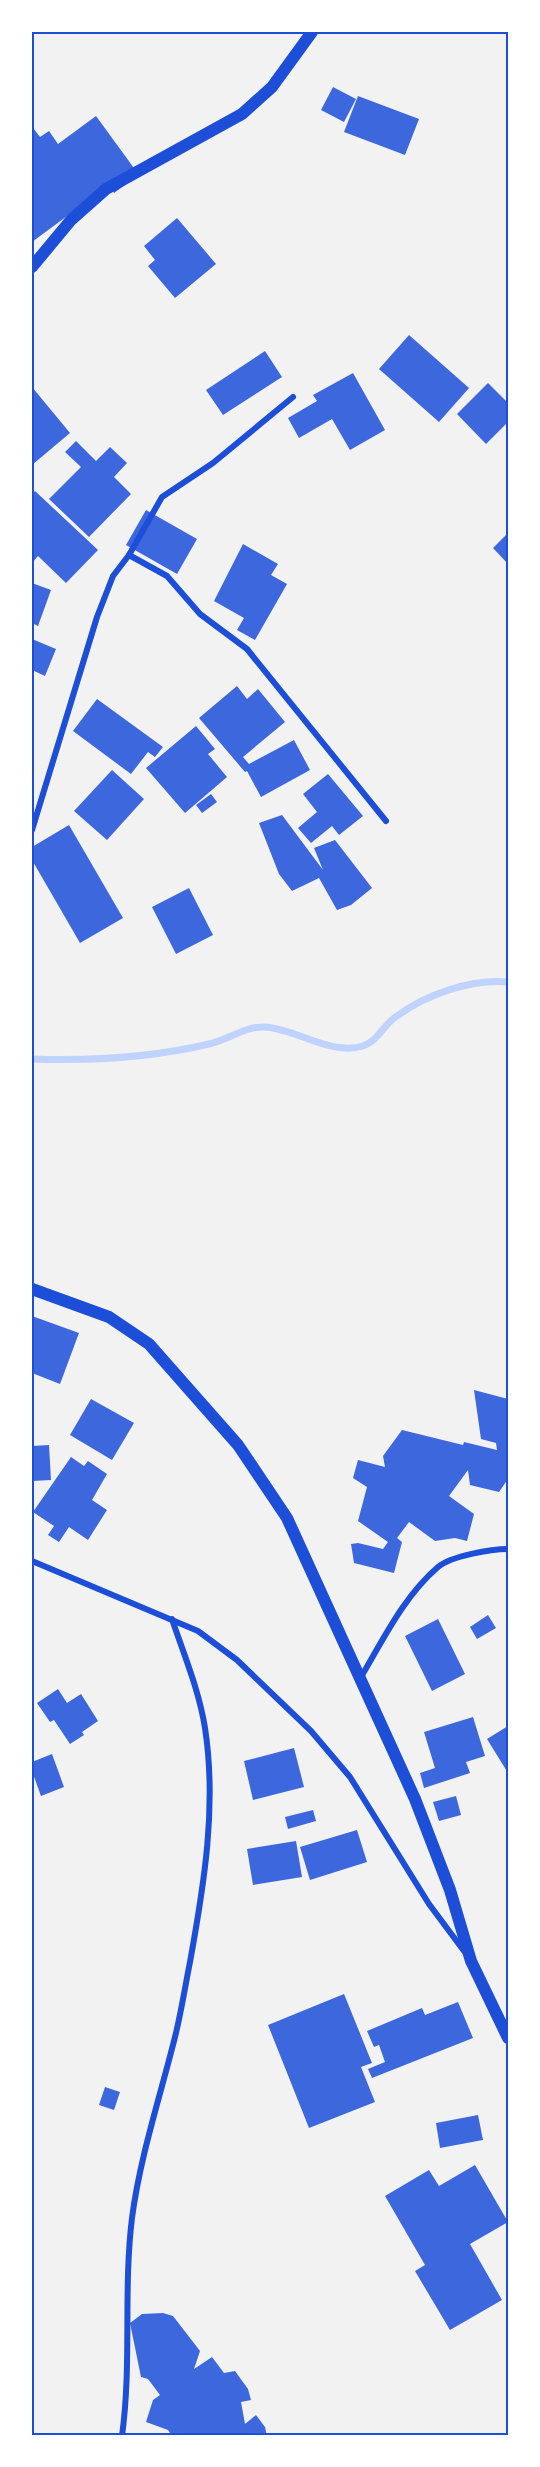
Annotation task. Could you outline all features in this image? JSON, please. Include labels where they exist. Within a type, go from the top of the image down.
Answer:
[{"type":"main road","points":[[32,267],[71,220],[106,189],[242,114],[272,87],[312,32]]},
{"type":"main road","points":[[32,1289],[109,1317],[149,1344],[238,1445],[287,1518],[415,1799],[450,1890],[471,1961],[508,2038]]},
{"type":"street","points":[[32,830],[98,617],[113,576],[129,555],[162,497],[213,463],[293,397]]},
{"type":"street","points":[[129,555],[167,576],[200,614],[247,649],[386,821]]},
{"type":"street","points":[[361,1677],[404,1605],[439,1565],[490,1549],[508,1549]]},
{"type":"street","points":[[32,1561],[198,1631],[237,1660],[311,1731],[350,1778],[429,1904],[471,1961]]},
{"type":"street","points":[[122,2436],[129,2351],[127,2271],[132,2217],[146,2147],[176,2035],[199,1912],[210,1826],[210,1769],[205,1726],[194,1681],[172,1619]]},
{"type":"building","points":[[333,87],[356,99],[344,122],[321,110]]},
{"type":"building","points":[[358,96],[419,119],[405,155],[344,132]]},
{"type":"building","points":[[96,116],[139,175],[114,193],[109,185],[32,242],[32,130],[34,129],[40,137],[49,131],[58,144]]},
{"type":"building","points":[[177,218],[216,264],[175,298],[148,266],[155,260],[144,246]]},
{"type":"building","points":[[409,335],[469,388],[439,422],[379,369]]},
{"type":"building","points":[[265,351],[282,377],[223,415],[206,390]]},
{"type":"building","points":[[353,373],[385,430],[350,450],[332,419],[299,438],[288,418],[317,401],[313,395]]},
{"type":"building","points":[[488,383],[508,403],[508,422],[486,444],[457,414]]},
{"type":"building","points":[[32,387],[70,433],[32,465]]},
{"type":"building","points":[[76,441],[96,461],[110,447],[127,463],[114,477],[131,494],[89,537],[49,499],[81,467],[65,452]]},
{"type":"building","points":[[35,491],[98,550],[66,583],[38,556],[32,563],[32,494]]},
{"type":"building","points":[[146,510],[197,539],[177,574],[126,545]]},
{"type":"building","points":[[508,533],[508,564],[493,548]]},
{"type":"building","points":[[243,544],[278,564],[271,575],[287,584],[255,640],[237,630],[244,618],[214,601]]},
{"type":"building","points":[[32,583],[51,590],[38,626],[32,623]]},
{"type":"building","points":[[32,639],[56,649],[45,676],[32,670]]},
{"type":"building","points":[[237,686],[247,699],[258,689],[285,722],[243,757],[249,764],[294,740],[310,770],[261,797],[247,771],[245,772],[199,718]]},
{"type":"building","points":[[97,699],[163,747],[155,757],[148,752],[131,774],[73,731]]},
{"type":"building","points":[[196,726],[215,749],[208,754],[227,777],[185,813],[146,768]]},
{"type":"building","points":[[112,770],[144,799],[107,840],[74,811]]},
{"type":"building","points":[[328,774],[363,816],[339,835],[332,826],[311,843],[298,828],[317,812],[303,794]]},
{"type":"building","points":[[211,794],[217,802],[202,813],[196,805]]},
{"type":"building","points":[[282,815],[323,870],[314,848],[335,840],[372,888],[351,905],[337,910],[319,878],[292,891],[279,874],[259,823]]},
{"type":"building","points":[[69,825],[123,918],[80,943],[32,860],[32,847]]},
{"type":"building","points":[[189,888],[213,935],[176,954],[152,907]]},
{"type":"building","points":[[32,1316],[79,1333],[60,1384],[32,1373]]},
{"type":"building","points":[[474,1390],[508,1399],[508,1479],[499,1492],[470,1485],[468,1470],[449,1496],[474,1514],[467,1541],[455,1538],[435,1541],[409,1522],[397,1538],[402,1542],[394,1573],[354,1563],[351,1544],[358,1543],[383,1549],[388,1542],[358,1521],[367,1487],[353,1478],[358,1460],[385,1467],[383,1456],[402,1430],[463,1445],[464,1442],[497,1450],[496,1443],[481,1439]]},
{"type":"building","points":[[91,1399],[134,1423],[112,1460],[70,1435]]},
{"type":"building","points":[[49,1445],[51,1480],[32,1481],[32,1446]]},
{"type":"building","points":[[71,1457],[84,1466],[88,1461],[107,1474],[92,1500],[107,1510],[88,1540],[69,1527],[59,1542],[48,1535],[54,1526],[33,1512]]},
{"type":"building","points":[[488,1615],[496,1628],[477,1639],[470,1627]]},
{"type":"building","points":[[438,1619],[465,1674],[432,1691],[405,1636]]},
{"type":"building","points":[[58,1689],[67,1703],[81,1694],[98,1721],[82,1732],[84,1735],[70,1744],[54,1720],[50,1722],[37,1703]]},
{"type":"building","points":[[473,1717],[485,1756],[466,1762],[470,1773],[424,1788],[420,1773],[435,1768],[424,1732]]},
{"type":"building","points":[[508,1726],[508,1773],[487,1739]]},
{"type":"building","points":[[294,1748],[304,1787],[253,1800],[244,1761]]},
{"type":"building","points":[[52,1754],[64,1787],[41,1796],[32,1771],[32,1762]]},
{"type":"building","points":[[456,1796],[461,1815],[439,1821],[433,1802]]},
{"type":"building","points":[[313,1810],[316,1821],[288,1829],[285,1817]]},
{"type":"building","points":[[357,1830],[367,1862],[310,1880],[300,1847]]},
{"type":"building","points":[[296,1841],[302,1877],[253,1885],[247,1849]]},
{"type":"building","points":[[344,1994],[372,2063],[361,2067],[375,2102],[309,2128],[268,2025]]},
{"type":"building","points":[[458,2002],[473,2038],[372,2078],[368,2069],[385,2062],[379,2045],[374,2047],[367,2031],[422,2008],[425,2015]]},
{"type":"building","points":[[105,2087],[120,2092],[114,2110],[99,2105]]},
{"type":"building","points":[[478,2115],[483,2140],[440,2148],[436,2123]]},
{"type":"building","points":[[475,2165],[508,2222],[470,2244],[502,2300],[450,2330],[415,2271],[425,2265],[385,2196],[429,2170],[439,2186]]},
{"type":"building","points":[[163,2313],[173,2316],[200,2351],[194,2369],[212,2357],[224,2373],[235,2371],[248,2389],[251,2400],[241,2402],[245,2424],[256,2415],[265,2427],[267,2436],[172,2436],[168,2430],[146,2422],[153,2400],[160,2395],[148,2379],[141,2377],[130,2323],[142,2314]]},
{"type":"waterway","points":[[32,1059],[99,1059],[165,1053],[209,1044],[258,1027],[289,1032],[339,1048],[351,1048],[368,1044],[397,1016],[436,995],[479,983],[508,982]]}]
